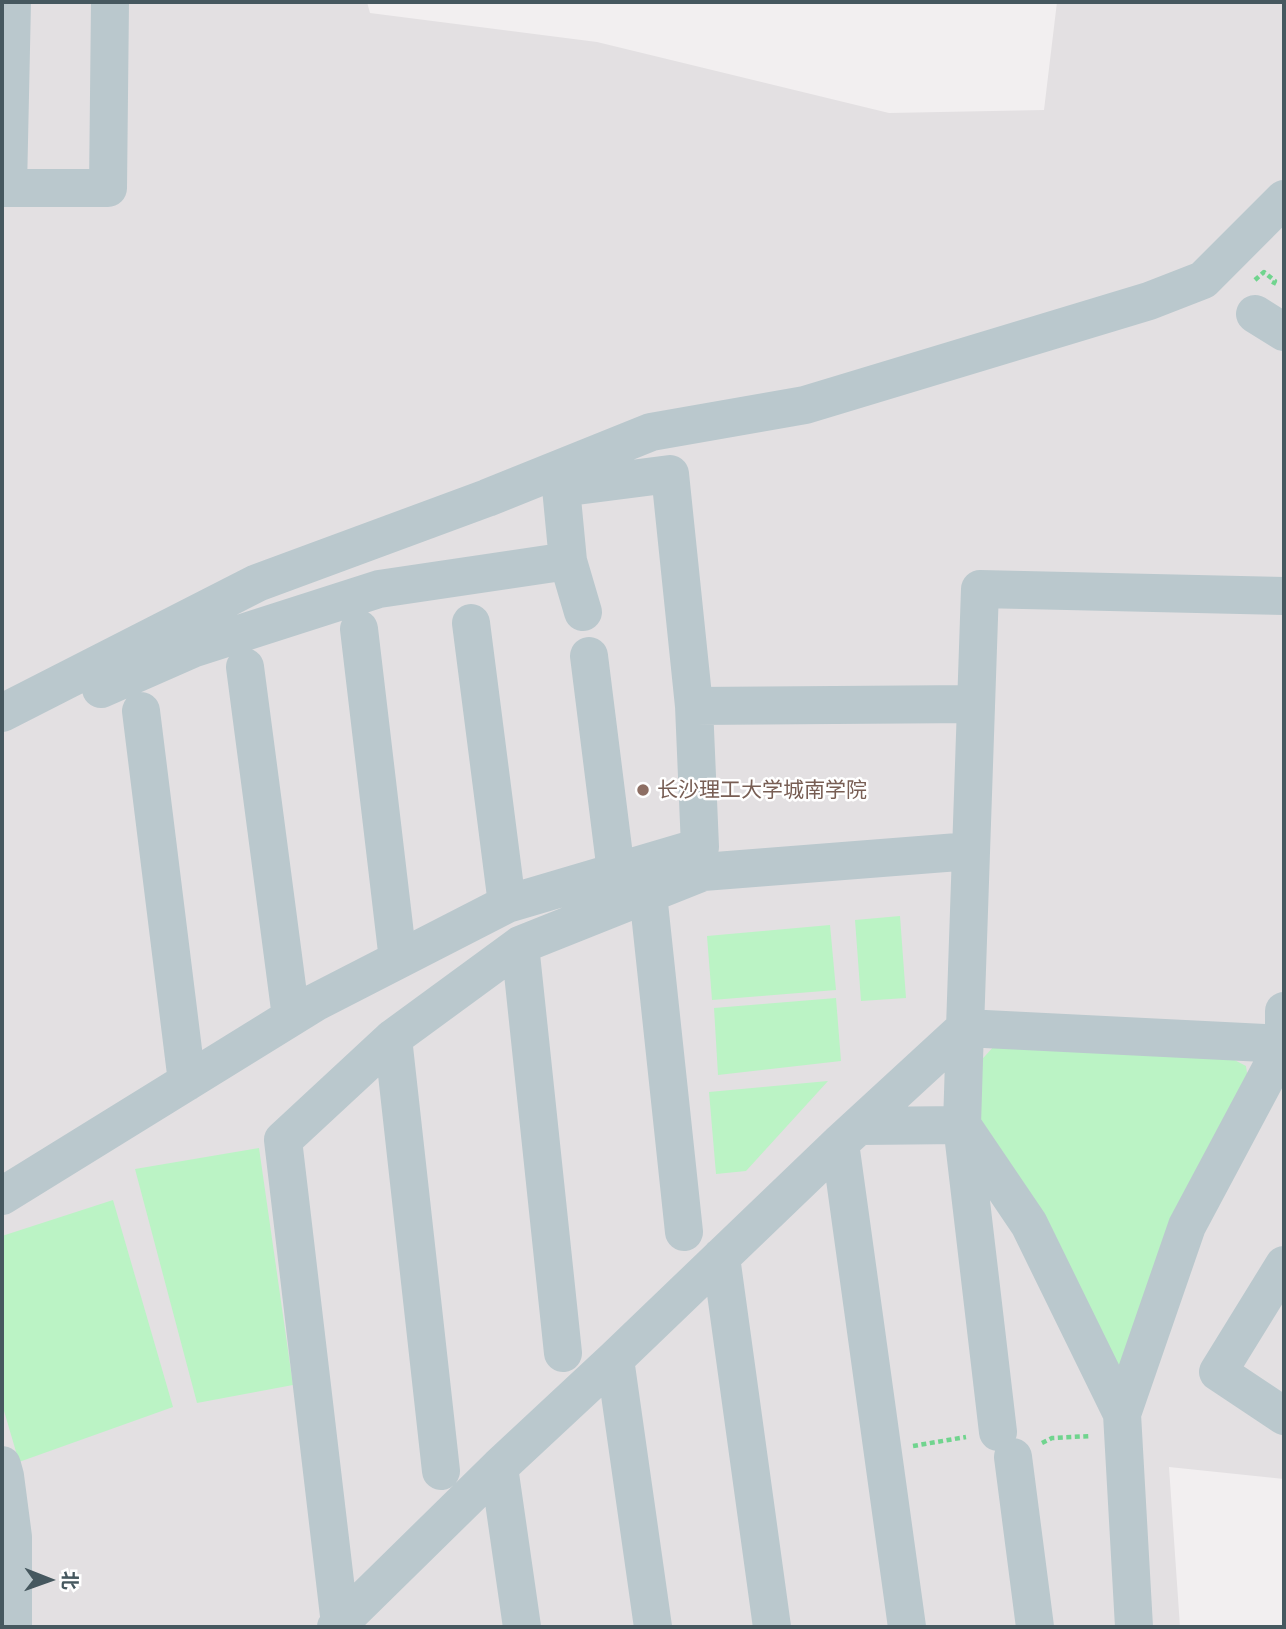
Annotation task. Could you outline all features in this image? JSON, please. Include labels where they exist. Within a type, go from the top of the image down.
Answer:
[{"type":"street","points":[[12,2],[5,188],[108,188],[110,2]]},
{"type":"street","points":[[2,713],[257,583],[487,498],[651,432],[805,405],[1149,300],[1203,280],[1284,199]]},
{"type":"street","points":[[2,1196],[316,1002],[507,904],[700,847],[694,706],[670,474],[561,488],[568,561],[583,612]]},
{"type":"street","points":[[2,730],[32,720],[192,649],[379,589],[568,561]]},
{"type":"street","points":[[1035,1627],[1006,1445],[962,1125],[980,589],[1284,596]]},
{"type":"street","points":[[471,623],[507,904]]},
{"type":"street","points":[[359,629],[398,960]]},
{"type":"street","points":[[589,656],[616,872]]},
{"type":"street","points":[[245,667],[291,1017]]},
{"type":"street","points":[[694,706],[975,704]]},
{"type":"street","points":[[141,710],[187,1082]]},
{"type":"street","points":[[338,1626],[283,1140],[393,1038],[520,945],[703,872],[971,852]]},
{"type":"street","points":[[648,894],[684,1232]]},
{"type":"street","points":[[520,945],[563,1353]]},
{"type":"street","points":[[1122,1414],[1187,1226],[1284,1044],[1284,1011]]},
{"type":"street","points":[[338,1626],[499,1467],[849,1134],[965,1028],[1284,1044]]},
{"type":"street","points":[[393,1038],[441,1471]]},
{"type":"street","points":[[849,1134],[962,1125]]},
{"type":"street","points":[[962,1125],[1029,1224],[1122,1414],[1134,1627]]},
{"type":"street","points":[[849,1134],[883,1451],[907,1627]]},
{"type":"street","points":[[721,1257],[772,1627]]},
{"type":"street","points":[[1284,1265],[1218,1373],[1284,1416]]},
{"type":"street","points":[[615,1359],[653,1627]]},
{"type":"street","points":[[499,1467],[522,1627]]},
{"type":"street","points":[[3,1473],[13,1537],[13,1627]]},
{"type":"path","points":[[883,1451],[1006,1445],[1100,1435],[1126,1476]]},
{"type":"shaded area","name":"长沙理工大学城南学院","points":[[2,2],[367,2],[370,13],[597,42],[889,113],[1044,110],[1057,2],[1284,2],[1284,1479],[1169,1467],[1180,1627],[2,1627]]},
{"type":"green space","points":[[900,916],[906,998],[861,1001],[855,920]]},
{"type":"green space","points":[[830,925],[836,990],[712,1000],[707,936]]},
{"type":"green space","points":[[836,998],[841,1061],[718,1075],[714,1008]]},
{"type":"green space","points":[[996,1044],[1219,1052],[1246,1066],[1249,1087],[1123,1377],[977,1122],[975,1067]]},
{"type":"green space","points":[[828,1081],[746,1171],[716,1174],[709,1092]]},
{"type":"green space","points":[[259,1148],[293,1385],[197,1403],[135,1169]]},
{"type":"green space","points":[[113,1200],[173,1407],[19,1462],[2,1404],[2,1236]]},
{"type":"place","name":"长沙理工大学城南学院","points":[[643,790]]}]
